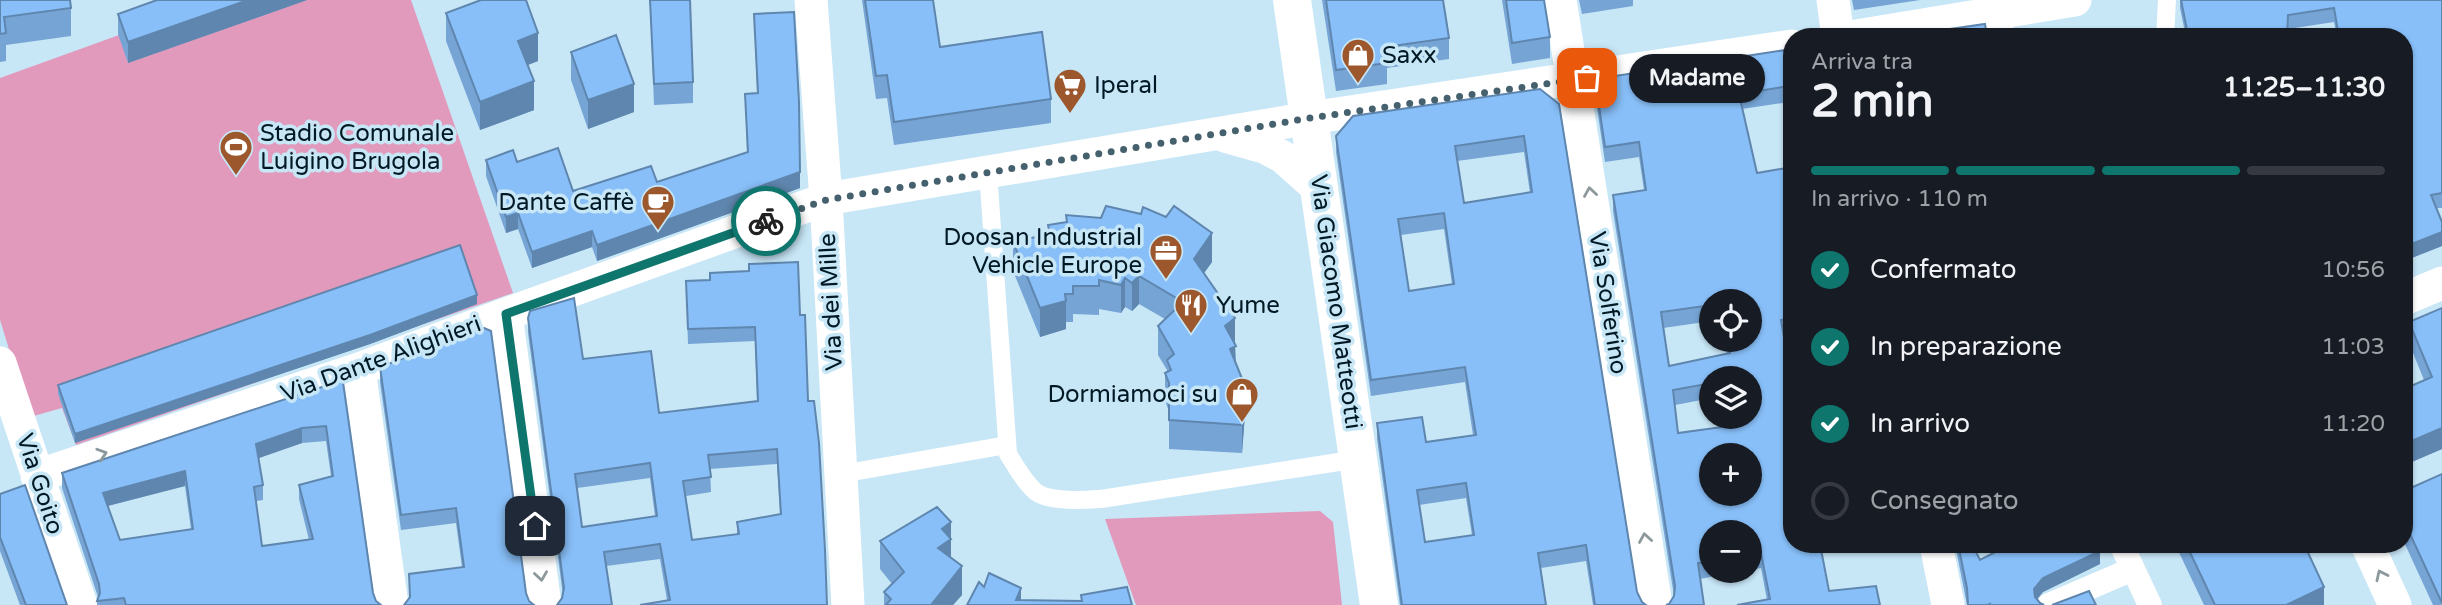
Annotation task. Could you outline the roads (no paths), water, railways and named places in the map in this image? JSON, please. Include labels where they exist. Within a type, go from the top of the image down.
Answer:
[{"type":"street","name":"Via dei Mille","points":[[811,0],[826,200],[848,605]]},
{"type":"street","name":"Via Giacomo Matteotti","points":[[1292,0],[1379,605]]},
{"type":"street","name":"Via Solferino","points":[[1560,0],[1656,605]]},
{"type":"street","points":[[1833,0],[1837,28]]},
{"type":"street","points":[[1965,28],[2003,25],[2075,0]]},
{"type":"street","name":"Via Dante Alighieri","points":[[37,476],[359,369],[826,200],[1310,118],[1783,47]]},
{"type":"street","name":"Via Dante Alighieri","points":[[1216,134],[1272,151],[1283,157],[1320,190]]},
{"type":"street","points":[[2413,295],[2442,283]]},
{"type":"street","points":[[506,314],[545,605]]},
{"type":"street","name":"Via Goito","points":[[0,364],[80,605]]},
{"type":"street","points":[[359,369],[392,605]]},
{"type":"street","points":[[1938,553],[1948,605]]},
{"type":"street","points":[[2125,553],[2150,605]]},
{"type":"street","points":[[2371,553],[2395,605]]},
{"type":"street","points":[[2049,605],[2133,569]]},
{"type":"lane","points":[[2165,28],[2167,0]]},
{"type":"lane","points":[[989,172],[1008,454],[1020,474],[1039,494],[1067,500],[1101,499],[1358,459]]},
{"type":"lane","points":[[841,474],[1007,445]]},
{"type":"place","name":"Madame","points":[[1587,78]]},
{"type":"place","name":"Saxx","points":[[1358,85]]},
{"type":"place","name":"Iperal","points":[[1070,115]]},
{"type":"place","name":"Stadio Comunale Luigino Brugola","points":[[236,177]]},
{"type":"place","name":"Dante Caffè","points":[[658,232]]},
{"type":"place","name":"Doosan Industrial Vehicle Europe","points":[[1166,281]]},
{"type":"place","name":"Yume","points":[[1191,335]]},
{"type":"place","name":"Dormiamoci su","points":[[1242,424]]}]
